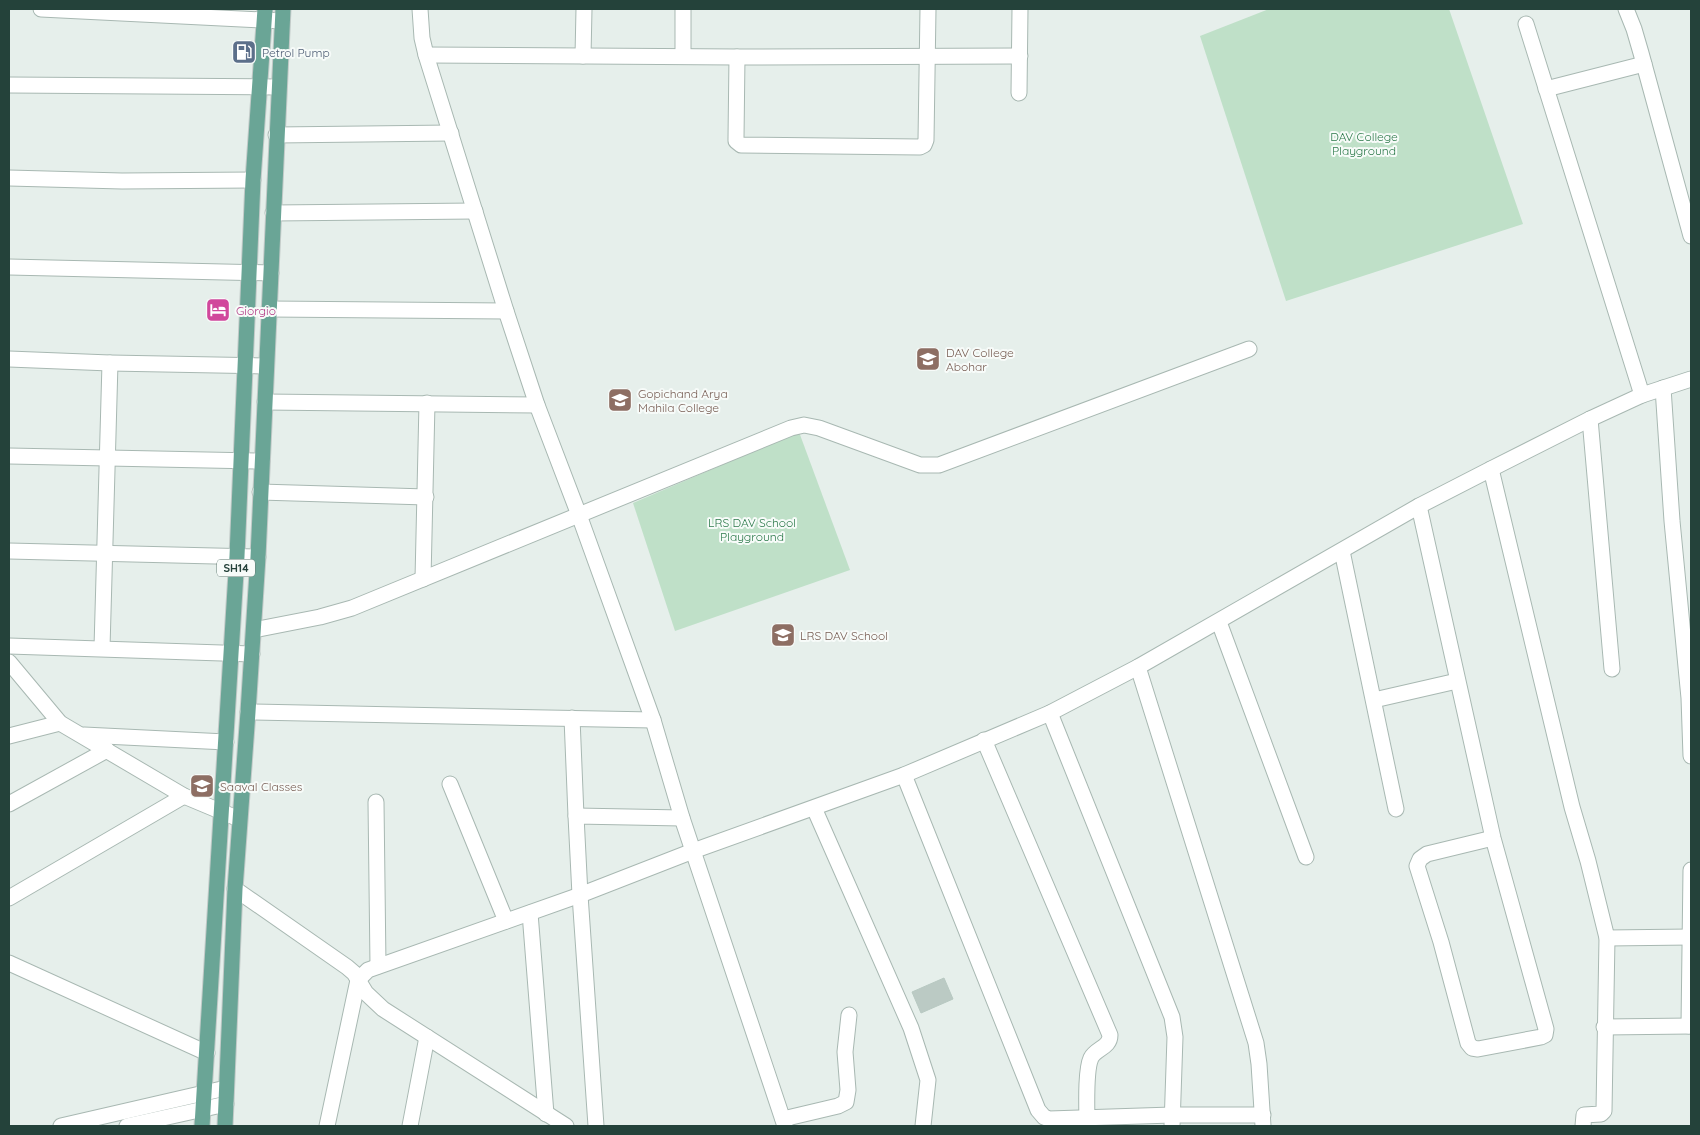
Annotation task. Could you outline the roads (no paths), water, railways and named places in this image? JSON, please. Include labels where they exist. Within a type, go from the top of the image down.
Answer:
[{"type":"main road","name":"SH14","points":[[202,1126],[237,556],[253,180],[264,15]]},
{"type":"main road","name":"SH14","points":[[225,1126],[239,819],[258,557],[282,15]]},
{"type":"street","points":[[41,9],[282,15]]},
{"type":"street","points":[[420,9],[422,38],[426,55],[506,311],[537,405],[653,720],[693,852],[784,1122],[846,1102],[848,1090],[845,1052],[850,1015]]},
{"type":"street","points":[[583,56],[584,9]]},
{"type":"street","points":[[683,9],[683,56]]},
{"type":"street","points":[[737,57],[736,141],[741,145],[920,147],[924,145],[926,140],[928,9]]},
{"type":"street","points":[[1019,93],[1020,9]]},
{"type":"street","points":[[1626,9],[1634,29],[1691,236]]},
{"type":"street","points":[[1526,24],[1642,395]]},
{"type":"street","points":[[426,55],[1020,56]]},
{"type":"street","points":[[1546,89],[1644,64]]},
{"type":"street","points":[[9,85],[278,87]]},
{"type":"street","points":[[276,135],[451,134]]},
{"type":"street","points":[[9,178],[253,180]]},
{"type":"street","points":[[273,213],[475,212]]},
{"type":"street","points":[[9,266],[271,273]]},
{"type":"street","points":[[269,309],[506,311]]},
{"type":"street","points":[[254,630],[336,613],[790,428],[804,425],[819,428],[920,465],[939,465],[1249,349]]},
{"type":"street","points":[[9,359],[266,366]]},
{"type":"street","points":[[102,648],[110,363]]},
{"type":"street","points":[[327,1126],[358,980],[368,970],[506,922],[904,775],[1050,713],[1219,622],[1419,506],[1590,419],[1642,395],[1691,379]]},
{"type":"street","points":[[1662,388],[1672,521],[1690,698],[1691,756]]},
{"type":"street","points":[[265,402],[537,405]]},
{"type":"street","points":[[423,579],[427,403]]},
{"type":"street","points":[[1590,419],[1612,669]]},
{"type":"street","points":[[9,456],[262,461]]},
{"type":"street","points":[[1491,469],[1572,807],[1588,861],[1607,938],[1604,1111],[1601,1114],[1584,1115],[1583,1126]]},
{"type":"street","points":[[260,492],[426,497]]},
{"type":"street","points":[[1419,506],[1493,838],[1546,1029],[1545,1035],[1541,1037],[1478,1049],[1472,1048],[1468,1043],[1418,866],[1420,859],[1427,854],[1493,838]]},
{"type":"street","points":[[9,551],[258,557]]},
{"type":"street","points":[[1342,551],[1396,809]]},
{"type":"street","points":[[1219,622],[1306,856]]},
{"type":"street","points":[[9,646],[252,654]]},
{"type":"street","points":[[9,662],[60,723],[184,796],[239,819]]},
{"type":"street","points":[[904,775],[1041,1114],[1049,1118],[1087,1122],[1263,1120],[1256,1043],[1138,667]]},
{"type":"street","points":[[1374,700],[1457,681]]},
{"type":"street","points":[[248,712],[653,720]]},
{"type":"street","points":[[1050,713],[1172,1017],[1175,1037],[1172,1120]]},
{"type":"street","points":[[572,718],[580,895],[596,1126]]},
{"type":"street","points":[[9,736],[60,723]]},
{"type":"street","points":[[80,735],[226,742]]},
{"type":"street","points":[[984,740],[1110,1035],[1108,1044],[1094,1054],[1090,1060],[1088,1069],[1087,1122]]},
{"type":"street","points":[[9,804],[107,750]]},
{"type":"street","points":[[450,784],[506,922]]},
{"type":"street","points":[[9,898],[184,796]]},
{"type":"street","points":[[376,802],[378,966]]},
{"type":"street","points":[[814,808],[914,1037],[928,1080],[923,1126]]},
{"type":"street","points":[[576,816],[682,818]]},
{"type":"street","points":[[1604,1027],[1690,1026],[1691,870]]},
{"type":"street","points":[[235,889],[347,967],[366,993],[383,1009],[566,1126]]},
{"type":"street","points":[[530,913],[546,1114]]},
{"type":"street","points":[[1607,938],[1691,937]]},
{"type":"street","points":[[9,963],[207,1053]]},
{"type":"street","points":[[410,1126],[428,1037]]},
{"type":"street","points":[[61,1126],[226,1088]]},
{"type":"street","points":[[127,1126],[226,1104]]},
{"type":"place","name":"Petrol Pump","points":[[244,52]]},
{"type":"place","name":"Giorgio","points":[[218,310]]},
{"type":"place","name":"DAV College Abohar","points":[[928,359]]},
{"type":"place","name":"Gopichand Arya Mahila College","points":[[620,400]]},
{"type":"place","name":"LRS DAV School","points":[[783,635]]},
{"type":"place","name":"Saaval Classes","points":[[202,786]]},
{"type":"park label","name":"DAV College Playground","points":[[1364,143]]},
{"type":"park label","name":"LRS DAV School Playground","points":[[752,529]]}]
